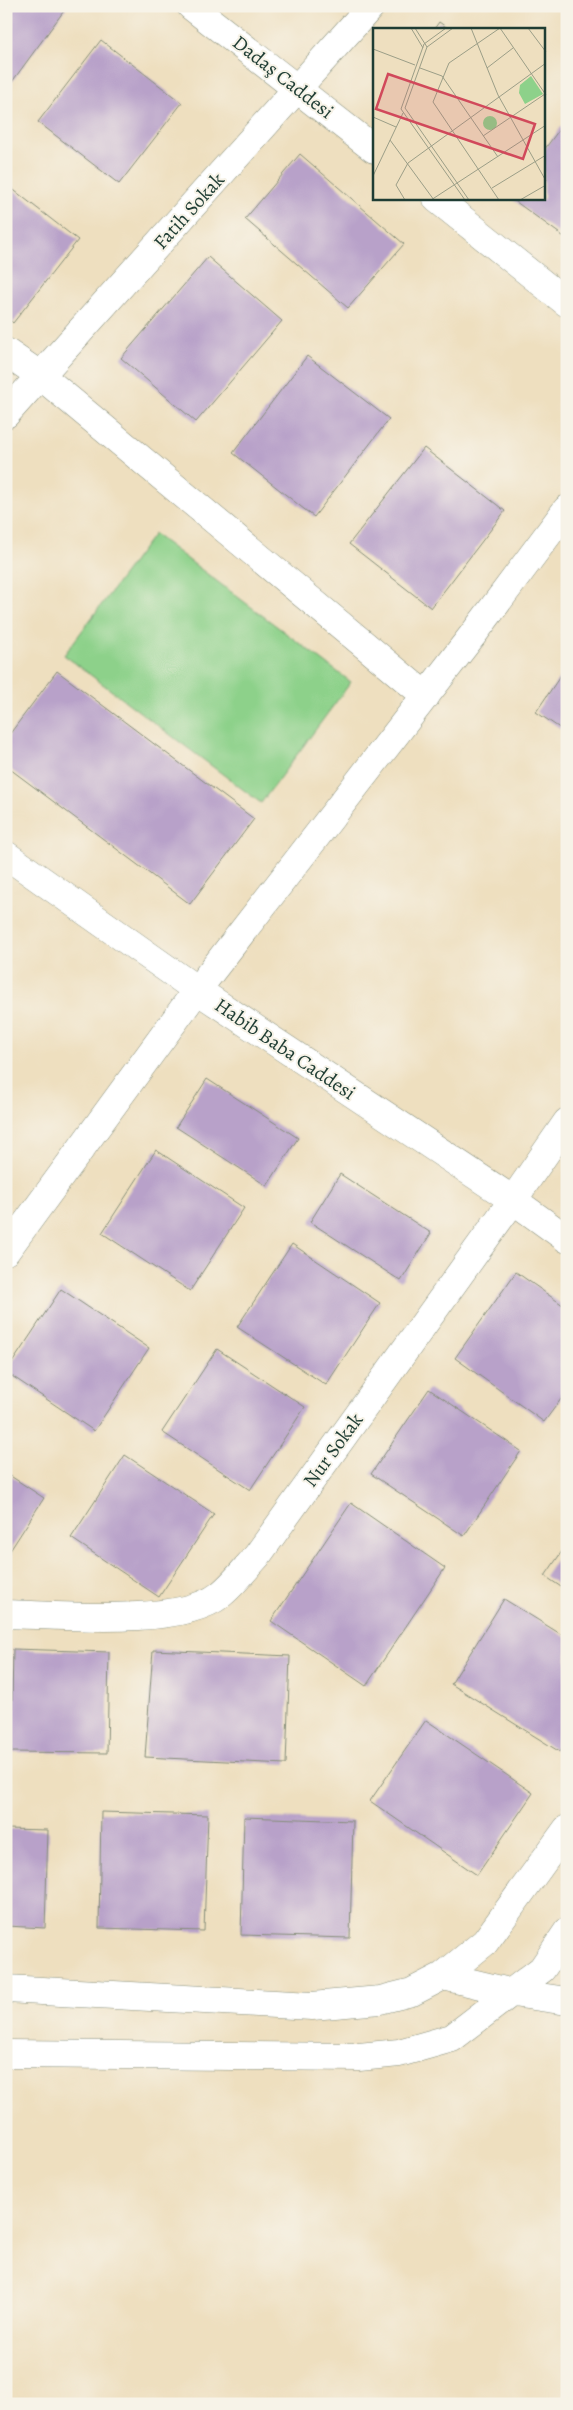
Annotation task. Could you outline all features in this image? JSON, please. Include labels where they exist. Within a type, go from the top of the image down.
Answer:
[{"type":"street","name":"Dadaş Caddesi","points":[[191,6],[299,88],[373,148]]},
{"type":"street","name":"Fatih Sokak","points":[[6,414],[371,6]]},
{"type":"street","points":[[438,200],[567,302]]},
{"type":"street","points":[[6,352],[41,376],[426,696]]},
{"type":"street","points":[[6,1251],[197,990],[426,696],[567,510]]},
{"type":"street","name":"Habib Baba Caddesi","points":[[6,855],[197,990],[513,1200],[567,1239]]},
{"type":"street","name":"Nur Sokak","points":[[6,1614],[120,1617],[182,1612],[219,1596],[257,1556],[567,1122]]},
{"type":"street","points":[[6,1990],[312,2006],[380,2000],[412,1992],[443,1976],[484,1942],[567,1829]]},
{"type":"street","points":[[6,2054],[359,2057],[399,2053],[452,2038],[542,1969],[567,1932]]},
{"type":"street","points":[[443,1976],[513,1993],[567,2001]]},
{"type":"green space","points":[[154,534],[351,682],[261,803],[64,655]]},
{"type":"building","points":[[6,6],[63,6],[66,8],[6,90]]},
{"type":"building","points":[[439,22],[448,28],[435,28]]},
{"type":"building","points":[[101,40],[182,103],[119,184],[38,122]]},
{"type":"building","points":[[567,119],[567,239],[513,200],[546,200],[546,147]]},
{"type":"building","points":[[300,154],[404,244],[348,308],[245,219]]},
{"type":"building","points":[[6,184],[78,240],[13,323],[6,317]]},
{"type":"building","points":[[208,257],[282,321],[196,422],[121,358]]},
{"type":"building","points":[[307,356],[389,419],[314,517],[233,453]]},
{"type":"building","points":[[424,448],[505,511],[431,608],[349,544]]},
{"type":"building","points":[[567,666],[567,733],[536,712]]},
{"type":"building","points":[[57,671],[254,819],[190,904],[6,766],[6,739]]},
{"type":"building","points":[[207,1079],[298,1138],[267,1186],[176,1127]]},
{"type":"building","points":[[156,1150],[244,1208],[190,1291],[102,1233]]},
{"type":"building","points":[[340,1174],[431,1233],[401,1281],[310,1222]]},
{"type":"building","points":[[292,1244],[380,1303],[326,1385],[237,1327]]},
{"type":"building","points":[[516,1272],[567,1308],[567,1391],[544,1422],[455,1358]]},
{"type":"building","points":[[61,1289],[149,1348],[94,1431],[6,1372]]},
{"type":"building","points":[[217,1349],[305,1407],[250,1490],[162,1432]]},
{"type":"building","points":[[429,1389],[521,1451],[464,1536],[371,1474]]},
{"type":"building","points":[[125,1455],[214,1514],[159,1597],[71,1538]]},
{"type":"building","points":[[6,1473],[44,1498],[6,1557]]},
{"type":"building","points":[[351,1503],[445,1568],[366,1686],[271,1621]]},
{"type":"building","points":[[567,1544],[567,1591],[545,1576]]},
{"type":"building","points":[[504,1599],[567,1638],[567,1741],[560,1752],[451,1684]]},
{"type":"building","points":[[13,1649],[109,1652],[107,1753],[11,1752]]},
{"type":"building","points":[[153,1650],[290,1656],[286,1764],[145,1757]]},
{"type":"building","points":[[426,1720],[533,1793],[477,1875],[370,1801]]},
{"type":"building","points":[[101,1812],[208,1815],[204,1931],[99,1928]]},
{"type":"building","points":[[244,1817],[353,1821],[350,1938],[241,1935]]},
{"type":"building","points":[[6,1829],[48,1830],[45,1928],[6,1926]]}]
